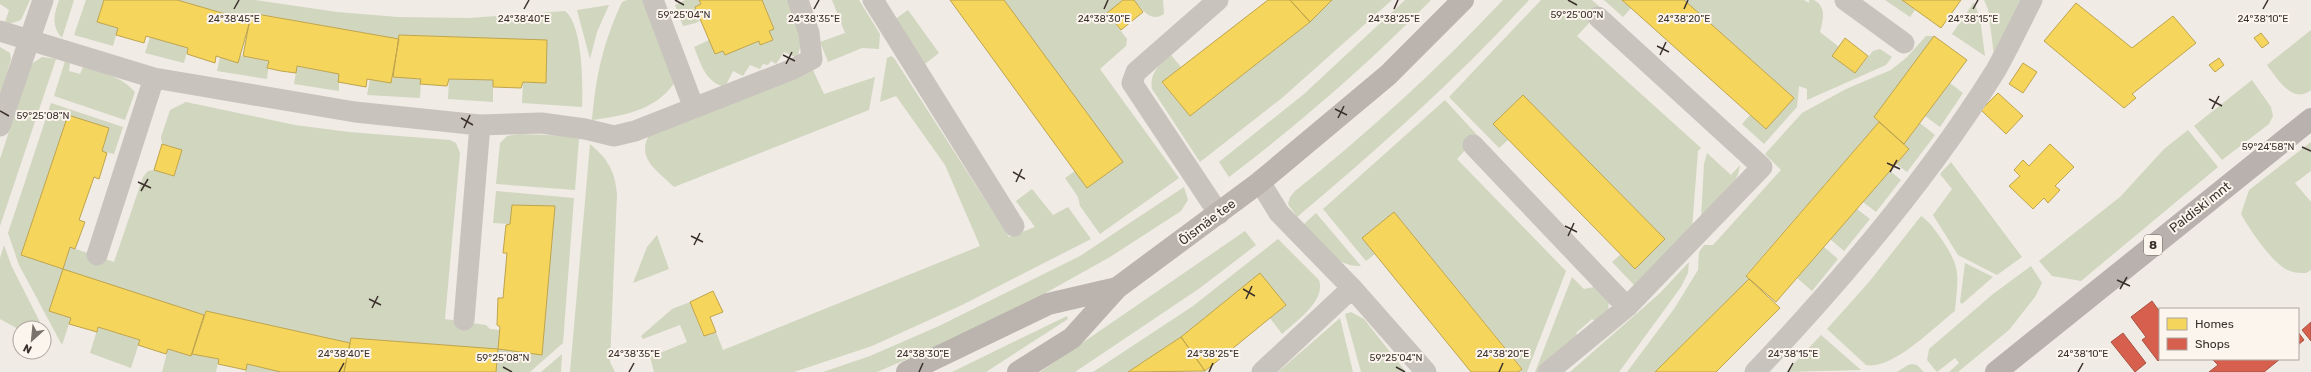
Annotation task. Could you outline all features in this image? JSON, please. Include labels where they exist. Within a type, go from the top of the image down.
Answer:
[{"type":"main road","name":"Õismäe tee","points":[[907,372],[1048,304],[1117,288],[1219,214],[1260,182],[1388,75],[1463,0]]},
{"type":"main road","name":"Paldiski mnt","points":[[1996,372],[2311,119]]},
{"type":"main road","points":[[1018,372],[1072,338],[1117,288]]},
{"type":"street","points":[[0,126],[28,40],[43,0]]},
{"type":"street","points":[[653,0],[694,108]]},
{"type":"street","points":[[0,31],[154,78],[355,112],[480,124],[541,123],[585,129],[614,136],[635,131],[793,69],[812,59],[810,33],[798,0]]},
{"type":"street","points":[[873,0],[1014,226]]},
{"type":"street","points":[[1218,0],[1136,72],[1132,83],[1219,214]]},
{"type":"street","points":[[1846,0],[1904,43]]},
{"type":"street","points":[[1755,372],[1808,316],[1906,196],[1955,130],[1996,69],[2032,0]]},
{"type":"street","points":[[1548,372],[1627,307],[1762,167],[1598,17]]},
{"type":"street","points":[[97,255],[154,78]]},
{"type":"street","points":[[464,320],[480,124]]},
{"type":"street","points":[[1473,145],[1627,307]]},
{"type":"street","points":[[1260,182],[1279,213],[1352,288],[1426,372]]},
{"type":"street","points":[[1262,372],[1352,288]]},
{"type":"green space","points":[[0,0],[30,0],[21,20],[9,24],[5,22],[9,10],[0,4]]},
{"type":"green space","points":[[59,0],[74,0],[62,38],[56,29],[54,20]]},
{"type":"green space","points":[[86,0],[104,0],[97,22],[118,28],[113,46],[74,35]]},
{"type":"green space","points":[[177,0],[255,0],[337,12],[398,17],[469,18],[565,11],[571,18],[579,42],[582,71],[582,107],[522,103],[523,82],[546,83],[547,40],[400,35],[399,39],[252,13],[250,21]]},
{"type":"green space","points":[[627,0],[646,0],[677,78],[670,89],[652,104],[629,113],[592,120],[598,74],[605,45],[622,2]]},
{"type":"green space","points":[[685,0],[699,0],[701,4],[695,7],[701,20],[696,23],[683,26],[675,5]]},
{"type":"green space","points":[[762,0],[790,0],[803,37],[797,58],[784,52],[776,64],[771,61],[768,65],[763,64],[760,69],[750,65],[743,76],[733,71],[725,87],[718,85],[708,77],[694,47],[709,40],[715,54],[723,51],[725,55],[759,41],[761,45],[773,40],[769,31],[774,29]]},
{"type":"green space","points":[[832,0],[859,0],[880,34],[879,49],[862,48],[828,62],[820,42],[845,33]]},
{"type":"green space","points":[[1004,0],[1123,0],[1107,13],[1127,39],[1126,46],[1100,69],[1179,178],[1100,234],[1080,206],[1078,197],[1065,178],[1075,171],[1087,188],[1122,162]]},
{"type":"green space","points":[[1134,0],[1163,0],[1164,14],[1155,17],[1151,16]]},
{"type":"green space","points":[[1332,0],[1392,0],[1282,98],[1200,162],[1152,89],[1152,78],[1159,65],[1171,55],[1181,67],[1162,83],[1190,116],[1310,22]]},
{"type":"green space","points":[[1405,0],[1431,0],[1383,47],[1333,92],[1282,136],[1229,177],[1219,162],[1304,94]]},
{"type":"green space","points":[[1503,0],[1529,0],[1474,58],[1416,113],[1297,217],[1288,204],[1290,197],[1295,191],[1376,123],[1453,51]]},
{"type":"green space","points":[[1541,0],[1592,0],[1602,9],[1577,36],[1701,148],[1698,151],[1692,229],[1634,285],[1612,262],[1621,254],[1635,269],[1665,239],[1523,95],[1494,124],[1508,140],[1499,148],[1449,97]]},
{"type":"green space","points":[[1604,0],[1622,0],[1631,8],[1623,17]]},
{"type":"green space","points":[[1684,0],[1804,0],[1809,3],[1809,0],[1814,0],[1821,6],[1823,14],[1820,32],[1839,47],[1832,56],[1855,73],[1873,51],[1880,49],[1892,57],[1886,65],[1807,100],[1807,89],[1799,86],[1797,107],[1764,144],[1742,124],[1750,115],[1794,98]]},
{"type":"green space","points":[[1885,0],[1902,0],[1915,10],[1910,17]]},
{"type":"green space","points":[[1984,0],[2020,0],[1994,55],[1988,9]]},
{"type":"green space","points":[[1974,2],[1980,18],[1985,56],[1952,34]]},
{"type":"green space","points":[[609,5],[597,32],[590,59],[577,10]]},
{"type":"green space","points":[[908,10],[939,53],[921,67],[894,20]]},
{"type":"green space","points":[[2311,30],[2311,90],[2304,94],[2298,94],[2291,92],[2280,83],[2267,65]]},
{"type":"green space","points":[[1926,36],[1934,36],[1874,117],[1879,122],[1746,275],[1749,279],[1655,372],[1627,372],[1674,309],[1698,270],[1699,252],[1704,245],[1713,245],[1781,170],[1765,154],[1802,113],[1846,89],[1891,70],[1906,58]]},
{"type":"green space","points":[[150,37],[188,48],[184,63],[145,53]]},
{"type":"green space","points":[[0,47],[10,53],[11,59],[0,97]]},
{"type":"green space","points":[[240,56],[269,61],[267,79],[217,71],[220,57],[238,63]]},
{"type":"green space","points":[[891,56],[894,58],[1009,237],[1035,227],[1016,201],[1032,189],[1053,215],[1068,207],[1091,239],[962,305],[872,346],[794,372],[654,372],[650,357],[687,342],[680,325],[643,339],[641,336],[672,309],[690,302],[703,336],[716,332],[723,350],[980,246],[945,165],[896,96],[880,102],[887,58]]},
{"type":"green space","points":[[42,57],[56,59],[0,226],[0,159],[29,70],[33,63]]},
{"type":"green space","points":[[65,61],[70,63],[69,71],[80,74],[83,67],[105,73],[124,82],[130,87],[135,92],[125,120],[54,96]]},
{"type":"green space","points":[[297,66],[339,74],[339,91],[294,84]]},
{"type":"green space","points":[[813,70],[824,94],[875,77],[869,110],[674,187],[649,161],[645,146],[654,128]]},
{"type":"green space","points":[[393,77],[421,79],[420,98],[367,95],[370,79],[391,83]]},
{"type":"green space","points":[[449,79],[493,80],[493,102],[448,99]]},
{"type":"green space","points":[[2252,80],[2271,107],[2273,116],[2269,124],[2222,160],[2194,126]]},
{"type":"green space","points":[[1950,83],[1963,93],[1940,127],[1925,116]]},
{"type":"green space","points":[[1445,100],[1478,136],[1457,159],[1566,271],[1527,372],[1518,372],[1522,368],[1394,212],[1362,238],[1375,254],[1366,261],[1323,209]]},
{"type":"green space","points":[[186,102],[295,125],[349,132],[450,140],[456,143],[460,153],[445,319],[486,325],[490,329],[500,330],[498,349],[542,355],[510,224],[493,223],[496,191],[574,198],[563,343],[530,372],[496,372],[497,349],[352,338],[350,343],[206,311],[204,315],[63,270],[50,311],[71,318],[62,345],[52,326],[52,320],[49,320],[19,265],[8,233],[51,103],[123,127],[114,154],[102,151],[109,128],[68,115],[21,255],[63,269],[70,247],[114,262],[143,177],[148,171],[154,170],[174,176],[182,150],[162,144],[161,137],[170,110]]},
{"type":"green space","points":[[1920,123],[1935,135],[1907,172],[1896,164],[1909,149],[1904,144]]},
{"type":"green space","points":[[2188,130],[2218,167],[2081,281],[2052,276],[2039,261],[2120,197],[2164,149]]},
{"type":"green space","points":[[519,134],[571,136],[579,139],[575,190],[496,184],[500,143],[507,136]]},
{"type":"green space","points":[[2311,142],[2311,171],[2295,183],[2311,202],[2311,270],[2306,273],[2298,273],[2283,267],[2269,255],[2241,214],[2249,190]]},
{"type":"green space","points":[[590,144],[602,155],[610,166],[617,194],[610,362],[615,372],[570,372]]},
{"type":"green space","points":[[1707,153],[1731,175],[1740,165],[1735,181],[1725,195],[1701,219],[1704,164]]},
{"type":"green space","points":[[1951,162],[2022,257],[1997,275],[1958,255],[1933,215],[1952,189],[1940,174]]},
{"type":"green space","points":[[1890,171],[1901,180],[1876,212],[1863,202]]},
{"type":"green space","points":[[1184,187],[1188,200],[1181,211],[1110,257],[1033,300],[954,339],[877,372],[823,372],[870,356],[939,326],[1080,256]]},
{"type":"green space","points":[[1857,209],[1870,219],[1844,251],[1830,239]]},
{"type":"green space","points":[[1316,213],[1361,266],[1344,263],[1336,258],[1321,246],[1303,225]]},
{"type":"green space","points":[[1921,216],[1929,223],[1940,237],[1955,265],[1957,280],[1955,311],[1913,346],[1900,354],[1877,365],[1866,365],[1827,329],[1869,282]]},
{"type":"green space","points":[[1245,231],[1256,245],[1200,288],[1075,372],[1040,372]]},
{"type":"green space","points":[[657,235],[669,269],[633,283],[647,247]]},
{"type":"green space","points":[[1278,239],[1319,280],[1320,288],[1314,303],[1302,317],[1282,334],[1270,318],[1286,305],[1260,273],[1181,337],[1128,372],[1093,372],[1193,306]]},
{"type":"green space","points":[[4,245],[12,267],[39,320],[12,320],[12,326],[0,319],[0,258]]},
{"type":"green space","points":[[1824,247],[1838,259],[1812,291],[1797,278]]},
{"type":"green space","points":[[1689,262],[1688,273],[1681,287],[1619,372],[1570,372],[1660,293]]},
{"type":"green space","points":[[1965,263],[1993,277],[1962,304],[1960,302]]},
{"type":"green space","points":[[2031,266],[2042,283],[2035,297],[2009,330],[1958,372],[1949,372],[1959,363],[1955,358],[1937,372],[1927,360],[1929,349],[1993,294]]},
{"type":"green space","points":[[1572,277],[1584,289],[1594,287],[1609,300],[1608,312],[1597,323],[1592,319],[1576,333],[1579,338],[1538,372],[1535,372]]},
{"type":"green space","points":[[1351,312],[1364,319],[1406,372],[1361,372],[1345,314]]},
{"type":"green space","points":[[1067,316],[1068,319],[986,372],[952,372]]},
{"type":"green space","points":[[1340,318],[1353,372],[1278,372]]},
{"type":"green space","points":[[98,327],[140,340],[131,368],[90,353]]},
{"type":"green space","points":[[1821,335],[1861,370],[1786,372]]},
{"type":"green space","points":[[168,349],[191,356],[192,354],[219,359],[216,372],[162,372]]},
{"type":"green space","points":[[562,354],[561,372],[541,372]]},
{"type":"green space","points":[[247,364],[281,372],[245,372]]},
{"type":"green space","points":[[1908,365],[1917,365],[1924,372],[1897,372]]},
{"type":"building: Homes","points":[[104,0],[177,0],[250,21],[238,63],[216,56],[215,63],[187,54],[188,48],[146,36],[144,43],[116,35],[118,28],[97,22]]},
{"type":"building: Homes","points":[[699,0],[762,0],[774,29],[769,31],[773,40],[760,45],[759,41],[725,55],[723,51],[715,54],[695,7],[701,4]]},
{"type":"building: Homes","points":[[950,0],[1004,0],[1123,162],[1087,188]]},
{"type":"building: Homes","points":[[1123,0],[1134,0],[1143,12],[1121,30],[1107,13]]},
{"type":"building: Homes","points":[[1268,0],[1290,0],[1310,22],[1190,116],[1162,82]]},
{"type":"building: Homes","points":[[1290,0],[1332,0],[1310,22]]},
{"type":"building: Homes","points":[[1622,0],[1684,0],[1794,98],[1766,129]]},
{"type":"building: Homes","points":[[1902,0],[1961,0],[1941,28]]},
{"type":"building: Homes","points":[[2076,3],[2132,48],[2173,16],[2196,43],[2132,94],[2136,98],[2124,108],[2044,41]]},
{"type":"building: Homes","points":[[251,13],[399,39],[391,83],[367,79],[366,87],[338,82],[339,74],[297,66],[296,73],[281,71],[267,68],[269,61],[243,56]]},
{"type":"building: Homes","points":[[2261,33],[2269,43],[2262,48],[2254,38]]},
{"type":"building: Homes","points":[[399,35],[547,40],[546,83],[523,82],[521,88],[493,87],[493,80],[449,79],[447,86],[420,84],[421,79],[393,77]]},
{"type":"building: Homes","points":[[1934,36],[1967,60],[1904,144],[1874,117]]},
{"type":"building: Homes","points":[[1845,38],[1868,56],[1855,73],[1832,56]]},
{"type":"building: Homes","points":[[2219,58],[2224,65],[2215,72],[2209,65]]},
{"type":"building: Homes","points":[[2023,63],[2037,72],[2023,93],[2009,84]]},
{"type":"building: Homes","points":[[1998,93],[2023,116],[2006,134],[1981,110]]},
{"type":"building: Homes","points":[[1523,95],[1665,239],[1635,269],[1493,124]]},
{"type":"building: Homes","points":[[68,115],[109,128],[102,151],[107,153],[99,179],[94,177],[79,220],[85,222],[75,249],[70,247],[63,269],[21,255]]},
{"type":"building: Homes","points":[[1879,122],[1909,149],[1776,302],[1746,276]]},
{"type":"building: Homes","points":[[162,144],[182,150],[174,176],[154,170]]},
{"type":"building: Homes","points":[[2050,144],[2074,167],[2055,186],[2060,190],[2048,203],[2044,198],[2033,209],[2009,186],[2020,176],[2014,170],[2023,160],[2029,166]]},
{"type":"building: Homes","points":[[512,205],[555,206],[542,355],[498,349],[500,327],[497,325],[498,298],[503,298],[507,253],[503,253],[506,225],[510,224]]},
{"type":"building: Homes","points":[[1394,212],[1522,369],[1518,372],[1471,372],[1362,238]]},
{"type":"building: Homes","points":[[63,269],[204,315],[191,356],[168,349],[166,354],[138,345],[140,340],[98,327],[97,332],[69,324],[71,318],[49,311]]},
{"type":"building: Homes","points":[[1260,273],[1286,305],[1205,371],[1181,337]]},
{"type":"building: Homes","points":[[1749,279],[1780,308],[1716,372],[1655,372]]},
{"type":"building: Homes","points":[[713,291],[723,312],[710,317],[716,332],[704,336],[690,302]]},
{"type":"building: Homes","points":[[206,311],[350,343],[344,372],[281,372],[247,364],[246,370],[218,364],[219,359],[192,354]]},
{"type":"building: Homes","points":[[1181,337],[1205,371],[1128,372]]},
{"type":"building: Homes","points":[[351,338],[498,349],[496,372],[344,372]]},
{"type":"building: Shops","points":[[2152,301],[2159,311],[2158,361],[2142,340],[2146,337],[2131,317]]},
{"type":"building: Shops","points":[[2311,322],[2311,341],[2302,330]]},
{"type":"building: Shops","points":[[2123,333],[2146,363],[2135,372],[2111,342]]},
{"type":"building: Shops","points":[[2299,333],[2304,340],[2299,344]]},
{"type":"building: Shops","points":[[2213,360],[2279,360],[2264,372],[2209,372],[2218,365]]}]
